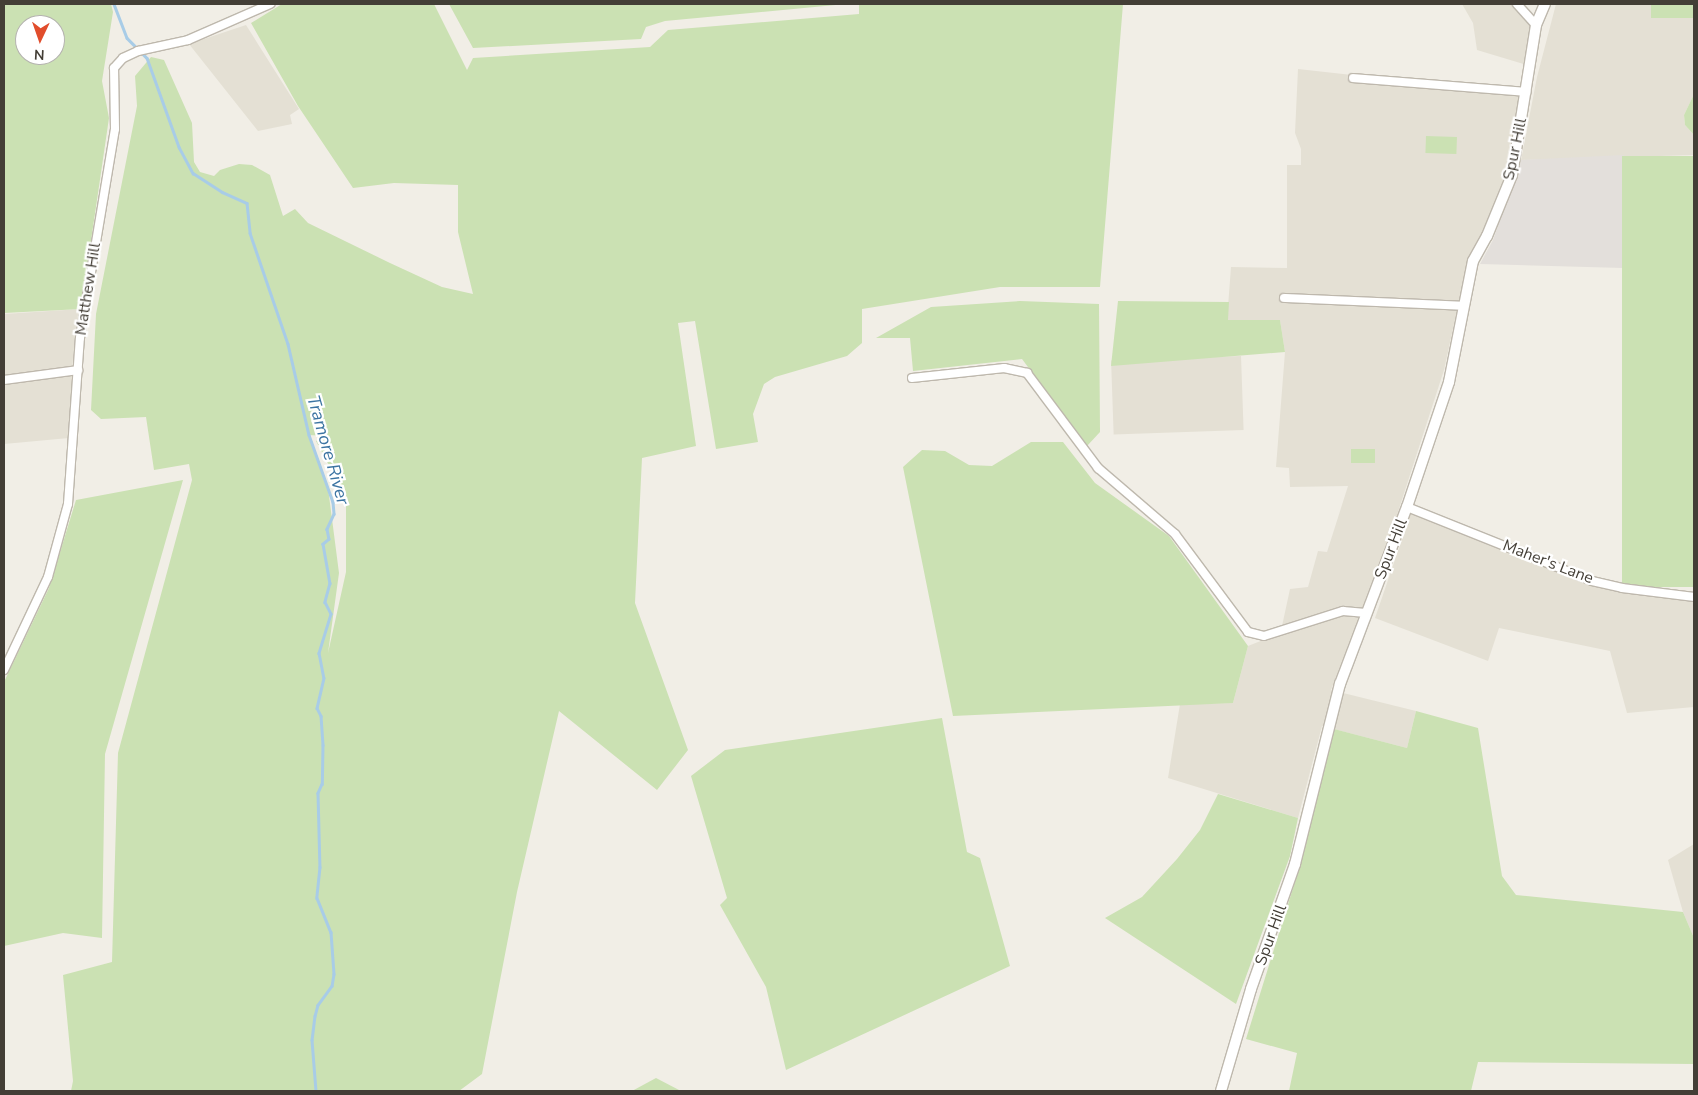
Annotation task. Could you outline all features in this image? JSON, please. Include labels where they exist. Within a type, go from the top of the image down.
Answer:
[{"type":"street","name":"Matthew Hill","points":[[4,670],[48,577],[68,504],[80,338],[115,129],[114,68],[123,58],[138,51],[188,40],[270,4]]},
{"type":"street","points":[[1517,4],[1536,24]]},
{"type":"street","name":"Spur Hill","points":[[1221,1091],[1251,989],[1296,864],[1340,684],[1407,507],[1449,382],[1473,261],[1487,236],[1512,175],[1536,24],[1545,4]]},
{"type":"street","points":[[1353,78],[1526,92]]},
{"type":"street","points":[[1284,298],[1464,306]]},
{"type":"street","points":[[912,378],[1004,368],[1027,373],[1098,468],[1175,534],[1248,632],[1264,636],[1343,611],[1366,613]]},
{"type":"street","points":[[4,380],[78,370]]},
{"type":"street","name":"Maher's Lane","points":[[1407,507],[1592,581],[1622,588],[1694,597]]},
{"type":"shaded area","points":[[1462,4],[1518,4],[1530,27],[1527,65],[1477,50],[1473,23]]},
{"type":"shaded area","points":[[1556,4],[1651,4],[1651,18],[1694,17],[1694,94],[1684,115],[1685,125],[1694,135],[1694,155],[1521,160],[1537,77]]},
{"type":"shaded area","points":[[246,25],[299,109],[290,115],[292,124],[258,131],[189,44]]},
{"type":"shaded area","points":[[1298,69],[1352,75],[1352,81],[1521,95],[1509,167],[1485,231],[1467,264],[1444,370],[1396,518],[1331,690],[1416,711],[1407,748],[1322,726],[1298,818],[1168,778],[1180,704],[1233,703],[1248,646],[1342,609],[1282,626],[1290,589],[1308,587],[1318,551],[1327,552],[1348,486],[1290,487],[1289,468],[1276,467],[1285,352],[1280,320],[1227,320],[1231,267],[1287,268],[1287,165],[1301,165],[1301,149],[1295,133]]},
{"type":"shaded area","points":[[1624,155],[1623,268],[1480,264],[1493,240],[1521,160]]},
{"type":"shaded area","points":[[81,309],[73,357],[69,438],[4,444],[4,314]]},
{"type":"shaded area","points":[[1241,356],[1244,430],[1114,434],[1111,361]]},
{"type":"shaded area","points":[[1411,513],[1608,590],[1694,598],[1694,707],[1627,713],[1610,651],[1499,628],[1488,661],[1375,618]]},
{"type":"shaded area","points":[[1694,844],[1694,938],[1683,912],[1668,860]]},
{"type":"green space","points":[[4,4],[111,4],[113,12],[102,81],[109,118],[81,309],[4,313]]},
{"type":"green space","points":[[282,4],[434,4],[467,70],[473,58],[650,47],[668,30],[859,14],[859,4],[1123,4],[1100,287],[1000,287],[862,309],[862,343],[847,356],[775,377],[764,384],[753,414],[758,442],[716,449],[695,321],[678,323],[696,446],[642,458],[635,603],[688,750],[657,790],[559,711],[517,892],[482,1074],[459,1091],[71,1091],[73,1081],[63,975],[112,962],[118,753],[192,480],[189,464],[154,470],[146,417],[101,419],[91,410],[96,314],[137,106],[135,76],[151,57],[164,60],[192,123],[194,162],[200,172],[214,176],[220,170],[239,164],[252,165],[270,175],[283,216],[295,209],[308,223],[390,263],[442,287],[473,294],[458,232],[458,185],[394,183],[353,188],[298,106],[251,23]],"holes":[[[308,435],[328,436],[316,441],[346,497],[346,572],[328,653],[339,573],[328,488]]]},
{"type":"green space","points":[[449,4],[846,4],[665,21],[646,27],[641,39],[473,48]]},
{"type":"green space","points":[[1651,4],[1694,4],[1694,18],[1651,18]]},
{"type":"green space","points":[[1694,94],[1694,135],[1685,125],[1684,115]]},
{"type":"green space","points":[[1426,136],[1457,137],[1456,154],[1425,153]]},
{"type":"green space","points":[[1622,156],[1694,156],[1694,587],[1622,587]]},
{"type":"green space","points":[[1020,301],[1099,304],[1100,432],[1087,446],[1022,359],[913,371],[910,338],[876,338],[931,307]]},
{"type":"green space","points":[[1118,301],[1229,302],[1228,320],[1280,320],[1285,352],[1111,366]]},
{"type":"green space","points":[[1031,442],[1063,442],[1095,483],[1169,536],[1248,646],[1233,703],[953,716],[903,467],[922,450],[945,451],[969,465],[992,466]]},
{"type":"green space","points":[[1351,449],[1375,449],[1375,463],[1351,463]]},
{"type":"green space","points":[[183,480],[105,754],[102,938],[63,933],[4,946],[4,682],[49,588],[76,500]]},
{"type":"green space","points":[[1416,711],[1478,728],[1502,876],[1516,895],[1683,912],[1694,938],[1694,1064],[1478,1062],[1471,1091],[1289,1091],[1297,1053],[1246,1039],[1303,856],[1334,729],[1407,748]]},
{"type":"green space","points":[[942,718],[967,852],[980,858],[1010,966],[786,1070],[766,987],[720,905],[727,898],[691,776],[725,750]]},
{"type":"green space","points":[[1218,794],[1298,818],[1290,856],[1236,1004],[1105,918],[1142,897],[1177,859],[1200,830]]},
{"type":"green space","points":[[656,1078],[681,1091],[632,1091]]},
{"type":"waterway","name":"Tramore River","points":[[114,4],[127,38],[147,58],[179,147],[193,173],[222,192],[247,203],[250,233],[288,344],[309,435],[333,502],[334,514],[327,529],[329,539],[323,544],[330,583],[325,602],[331,614],[319,653],[324,678],[317,708],[321,716],[323,745],[322,784],[318,793],[320,867],[317,898],[331,932],[334,974],[332,986],[318,1005],[315,1016],[312,1040],[316,1091]]}]
